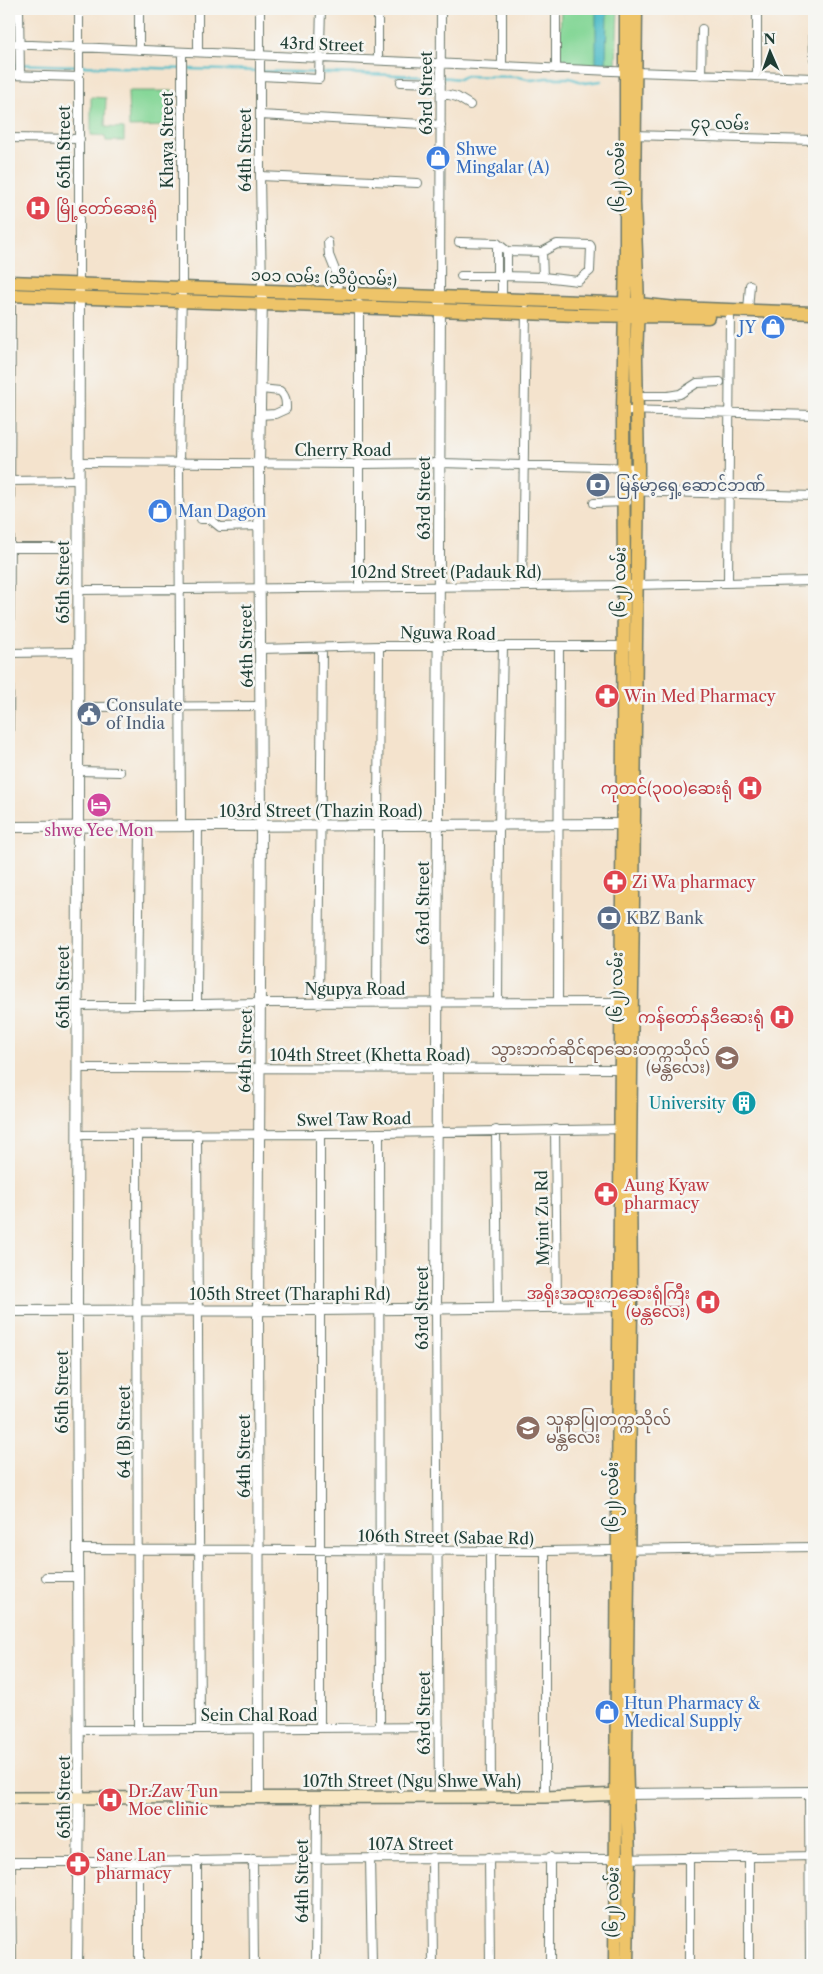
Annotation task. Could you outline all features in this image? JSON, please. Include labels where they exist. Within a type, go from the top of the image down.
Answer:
[{"type":"main road","name":"(၆၂) လမ်း","points":[[626,9],[634,202],[631,310],[623,410],[622,468],[630,585]]},
{"type":"main road","name":"(၆၂) လမ်း","points":[[630,72],[636,9]]},
{"type":"main road","name":"၁၀၁ လမ်း (သိပ္ပံလမ်း)","points":[[10,290],[79,284],[262,304],[359,301],[730,314]]},
{"type":"main road","name":"၁၀၁ လမ်း (သိပ္ပံလမ်း)","points":[[10,290],[79,297],[262,291],[338,294],[359,301]]},
{"type":"main road","name":"၁၀၁ လမ်း (သိပ္ပံလမ်း)","points":[[440,304],[502,300],[526,306]]},
{"type":"main road","name":"(၆၂) လမ်း","points":[[627,1965],[622,1858],[624,1550],[628,1435],[625,1306],[625,1129],[630,585],[638,468],[638,396],[631,310]]},
{"type":"main road","points":[[730,314],[748,311],[814,313]]},
{"type":"main road","points":[[730,314],[814,321]]},
{"type":"main road","name":"107th Street (Ngu Shwe Wah)","points":[[9,1798],[545,1797],[622,1794]]},
{"type":"main road","name":"(၆၂) လမ်း","points":[[615,1965],[622,1858]]},
{"type":"street","points":[[19,9],[20,68]]},
{"type":"street","name":"65th Street","points":[[77,1965],[79,1798],[77,1311],[79,1006],[77,827],[80,9]]},
{"type":"street","points":[[139,50],[140,9]]},
{"type":"street","points":[[198,9],[198,52]]},
{"type":"street","name":"64th Street","points":[[259,1797],[260,1549],[258,1310],[261,706],[259,464],[262,304],[260,9]]},
{"type":"street","points":[[261,71],[315,79],[320,73],[321,9]]},
{"type":"street","points":[[378,9],[378,60]]},
{"type":"street","name":"63rd Street","points":[[438,1797],[436,1308],[442,9]]},
{"type":"street","points":[[502,9],[502,66]]},
{"type":"street","points":[[556,9],[556,69]]},
{"type":"street","points":[[757,9],[757,76]]},
{"type":"street","points":[[813,9],[814,59]]},
{"type":"street","points":[[701,75],[702,29]]},
{"type":"street","name":"43rd Street","points":[[9,44],[378,60],[441,74],[502,66],[814,78]]},
{"type":"street","name":"Khaya Street","points":[[181,825],[179,463],[182,294],[182,52]]},
{"type":"street","points":[[9,75],[20,68],[79,70]]},
{"type":"street","points":[[401,82],[441,74]]},
{"type":"street","points":[[441,93],[458,97],[470,105]]},
{"type":"street","points":[[260,115],[441,125]]},
{"type":"street","name":"၄၃ လမ်း","points":[[630,135],[814,140]]},
{"type":"street","points":[[9,138],[80,139]]},
{"type":"street","points":[[260,176],[418,183]]},
{"type":"street","points":[[328,242],[329,255],[337,275],[338,294]]},
{"type":"street","points":[[459,242],[498,243],[508,251],[542,252],[557,244],[590,245],[592,247],[590,270],[576,282],[543,277],[461,276]]},
{"type":"street","points":[[498,243],[502,276],[502,300]]},
{"type":"street","points":[[502,276],[508,251]]},
{"type":"street","points":[[542,252],[543,277]]},
{"type":"street","points":[[748,311],[750,285]]},
{"type":"street","points":[[9,739],[10,290]]},
{"type":"street","points":[[359,301],[359,586]]},
{"type":"street","points":[[522,586],[522,466],[526,306]]},
{"type":"street","points":[[728,582],[730,314]]},
{"type":"street","points":[[638,396],[680,394],[696,383],[720,382]]},
{"type":"street","points":[[260,390],[280,391],[286,397],[286,409],[282,412],[260,415]]},
{"type":"street","points":[[623,410],[814,415]]},
{"type":"street","name":"Cherry Road","points":[[78,462],[440,463],[638,468]]},
{"type":"street","points":[[10,480],[78,480]]},
{"type":"street","points":[[594,503],[637,496],[728,494],[814,496]]},
{"type":"street","points":[[623,497],[637,496]]},
{"type":"street","points":[[201,519],[210,519],[220,527],[260,526]]},
{"type":"street","points":[[10,548],[78,548]]},
{"type":"street","name":"102nd Street (Padauk Rd)","points":[[79,590],[630,585],[814,581]]},
{"type":"street","points":[[377,1003],[379,646]]},
{"type":"street","name":"Nguwa Road","points":[[260,649],[379,646],[629,646]]},
{"type":"street","points":[[558,1002],[560,825],[559,646]]},
{"type":"street","points":[[498,1003],[503,647]]},
{"type":"street","points":[[319,1004],[322,648]]},
{"type":"street","points":[[9,652],[78,652]]},
{"type":"street","points":[[78,707],[261,706]]},
{"type":"street","points":[[78,771],[120,772]]},
{"type":"street","name":"103rd Street (Thazin Road)","points":[[9,827],[628,824]]},
{"type":"street","points":[[138,1005],[140,825]]},
{"type":"street","points":[[197,1004],[198,826]]},
{"type":"street","name":"Ngupya Road","points":[[79,1006],[261,1003],[626,1002]]},
{"type":"street","name":"104th Street (Khetta Road)","points":[[79,1068],[626,1069]]},
{"type":"street","name":"Myint Zu Rd","points":[[555,1129],[557,1306]]},
{"type":"street","name":"Swel Taw Road","points":[[78,1135],[320,1134],[625,1129]]},
{"type":"street","points":[[496,1130],[498,1307]]},
{"type":"street","points":[[379,1133],[380,1728]]},
{"type":"street","name":"64 (B) Street","points":[[137,1134],[138,1730]]},
{"type":"street","points":[[197,1134],[200,1728]]},
{"type":"street","points":[[320,1134],[320,1728]]},
{"type":"street","name":"105th Street (Tharaphi Rd)","points":[[9,1311],[320,1310],[625,1306]]},
{"type":"street","name":"106th Street (Sabae Rd)","points":[[78,1549],[545,1551],[814,1547]]},
{"type":"street","points":[[490,1551],[491,1797]]},
{"type":"street","points":[[545,1551],[545,1797]]},
{"type":"street","points":[[46,1577],[78,1577]]},
{"type":"street","name":"Sein Chal Road","points":[[79,1730],[439,1728]]},
{"type":"street","points":[[810,1965],[812,1792]]},
{"type":"street","name":"107th Street (Ngu Shwe Wah)","points":[[622,1794],[812,1792]]},
{"type":"street","name":"64th Street","points":[[316,1965],[317,1797]]},
{"type":"street","points":[[749,1965],[750,1856]]},
{"type":"street","name":"107A Street","points":[[10,1862],[139,1862],[253,1858],[812,1856]]},
{"type":"street","points":[[489,1857],[490,1965]]},
{"type":"street","points":[[550,1857],[550,1965]]},
{"type":"street","points":[[689,1857],[689,1965]]},
{"type":"street","points":[[253,1858],[254,1965]]},
{"type":"street","points":[[370,1858],[372,1965]]},
{"type":"street","points":[[432,1858],[433,1965]]},
{"type":"street","points":[[197,1860],[197,1965]]},
{"type":"street","points":[[10,1862],[12,1965]]},
{"type":"street","points":[[139,1862],[139,1965]]},
{"type":"green space","points":[[561,9],[618,9],[616,67],[559,64]]},
{"type":"green space","points":[[128,91],[173,91],[174,126],[129,127]]},
{"type":"green space","points":[[91,97],[106,98],[105,127],[124,128],[124,141],[106,141],[105,136],[91,135]]},
{"type":"water","points":[[596,9],[607,9],[606,65],[596,65]]},
{"type":"waterway","points":[[9,64],[434,76],[459,79],[466,76],[519,77],[532,80],[570,78],[585,83],[601,81]]},
{"type":"place","name":"Shwe Mingalar (A)","points":[[438,158]]},
{"type":"place","name":"မြို့တော်ဆေးရုံ","points":[[38,208]]},
{"type":"place","name":"JY","points":[[773,327]]},
{"type":"place","name":"မြန်မာ့ရှေ့ဆောင်ဘဏ်","points":[[598,485]]},
{"type":"place","name":"Man Dagon","points":[[160,511]]},
{"type":"place","name":"Win Med Pharmacy","points":[[607,696]]},
{"type":"place","name":"Consulate of India","points":[[89,714]]},
{"type":"place","name":"ကုတင်(၃၀၀)ဆေးရုံ","points":[[750,788]]},
{"type":"place","name":"shwe Yee Mon","points":[[99,805]]},
{"type":"place","name":"Zi Wa pharmacy","points":[[615,882]]},
{"type":"place","name":"KBZ Bank","points":[[609,918]]},
{"type":"place","name":"ကန်တော်နဒီဆေးရုံ","points":[[782,1017]]},
{"type":"place","name":"သွားဘက်ဆိုင်ရာဆေးတက္ကသိုလ် (မန္တလေး)","points":[[727,1058]]},
{"type":"place","name":"University","points":[[744,1103]]},
{"type":"place","name":"Aung Kyaw pharmacy","points":[[606,1194]]},
{"type":"place","name":"အရိုးအထူးကုဆေးရုံကြီး (မန္တလေး)","points":[[708,1302]]},
{"type":"place","name":"သူနာပြုတက္ကသိုလ် မန္တလေး","points":[[528,1428]]},
{"type":"place","name":"Htun Pharmacy & Medical Supply","points":[[607,1712]]},
{"type":"place","name":"Dr.Zaw Tun Moe clinic","points":[[110,1800]]},
{"type":"place","name":"Sane Lan pharmacy","points":[[78,1864]]}]
